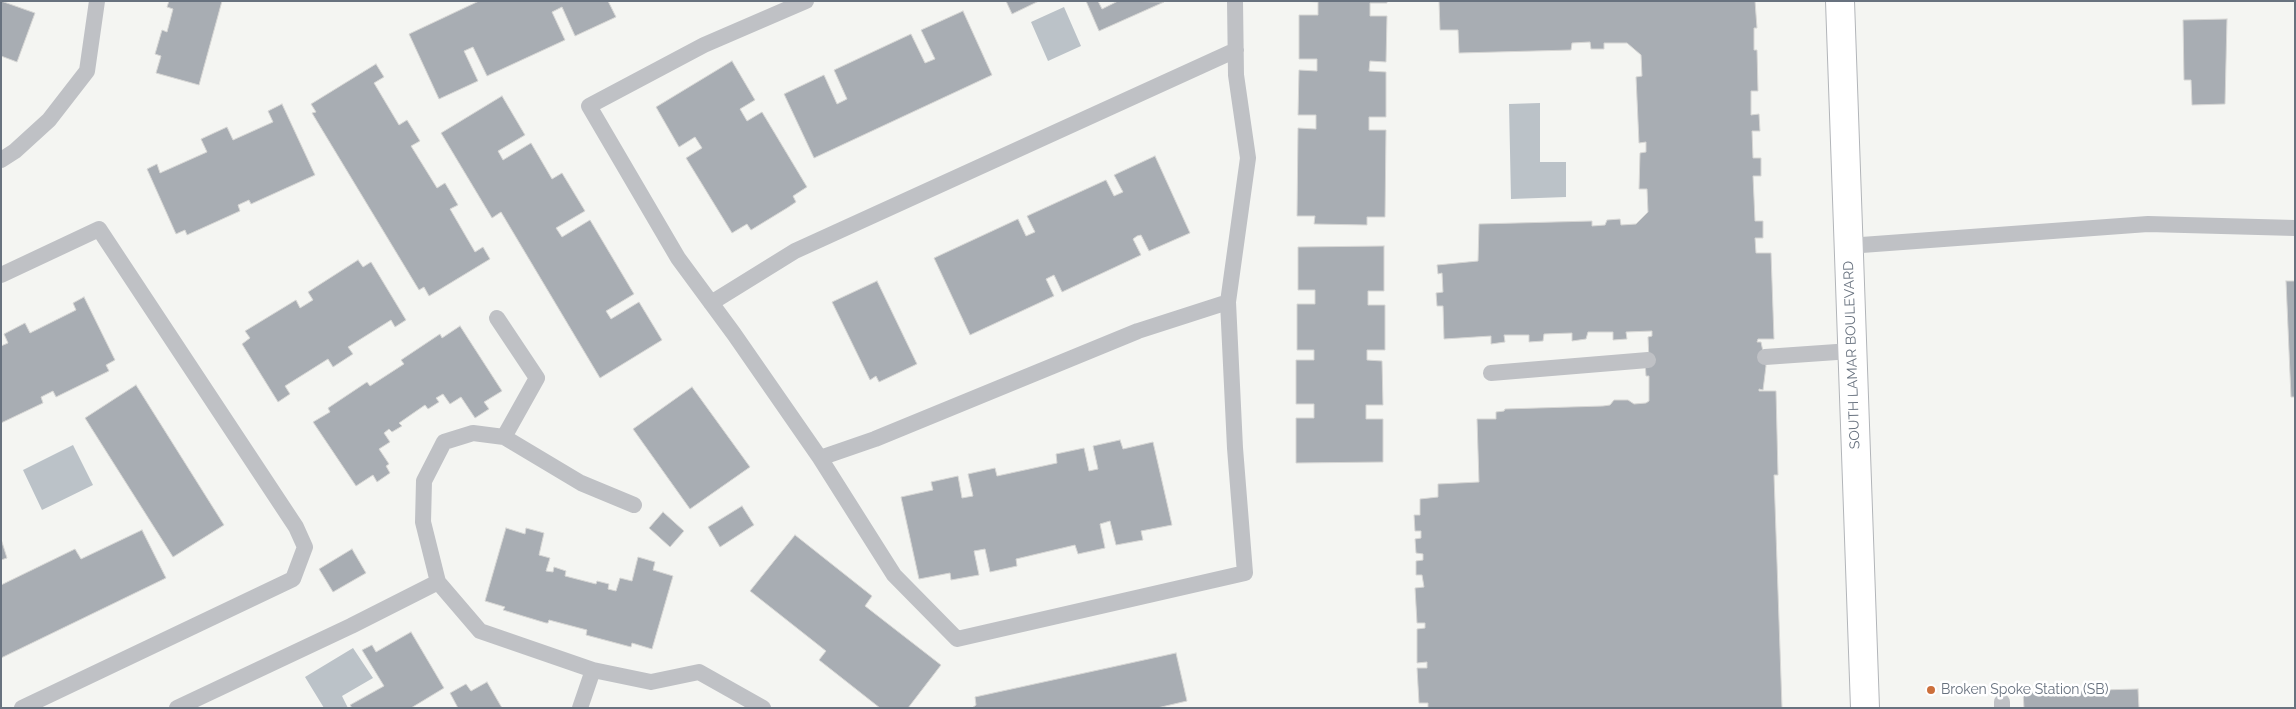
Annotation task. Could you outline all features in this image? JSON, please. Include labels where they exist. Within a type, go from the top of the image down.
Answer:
[{"type":"main road","name":"SOUTH LAMAR BOULEVARD","points":[[1840,1],[1865,708]]},
{"type":"lane","points":[[1,160],[15,151],[49,120],[87,71],[97,1]]},
{"type":"lane","points":[[806,1],[704,45],[589,106],[678,258],[820,458],[894,575],[957,639],[1245,573],[1235,448],[1228,302],[1248,158],[1236,75],[1235,1]]},
{"type":"lane","points":[[711,303],[795,251],[1236,50]]},
{"type":"lane","points":[[1848,246],[2148,224],[2295,228]]},
{"type":"lane","points":[[1,274],[99,229],[291,519],[305,547],[293,579],[22,708]]},
{"type":"lane","points":[[820,458],[875,438],[1138,331],[1228,302]]},
{"type":"lane","points":[[497,318],[537,378],[504,437]]},
{"type":"lane","points":[[1766,357],[1851,351]]},
{"type":"lane","points":[[1491,373],[1648,360]]},
{"type":"lane","points":[[634,505],[581,483],[504,437],[473,433],[444,442],[424,481],[423,522],[438,582],[480,631],[592,670],[651,682],[699,672],[763,708]]},
{"type":"lane","points":[[177,708],[351,626],[438,582]]},
{"type":"lane","points":[[580,708],[592,670]]},
{"type":"shaded area","points":[[1064,7],[1081,46],[1048,61],[1031,22]]},
{"type":"shaded area","points":[[1540,103],[1540,162],[1566,162],[1566,197],[1511,199],[1509,104]]},
{"type":"shaded area","points":[[73,445],[93,485],[42,510],[23,470]]},
{"type":"shaded area","points":[[353,648],[373,678],[342,696],[348,708],[324,708],[305,677]]},
{"type":"building","points":[[1,1],[35,13],[17,62],[1,56]]},
{"type":"building","points":[[169,1],[222,1],[199,85],[156,73],[161,56],[155,54],[162,30],[167,32],[173,9],[167,7]]},
{"type":"building","points":[[479,1],[608,1],[616,17],[575,36],[562,7],[552,12],[565,40],[487,76],[473,47],[464,51],[478,81],[439,99],[409,34]]},
{"type":"building","points":[[1006,1],[1039,1],[1012,14]]},
{"type":"building","points":[[1086,1],[1098,1],[1102,9],[1118,1],[1164,2],[1099,31]]},
{"type":"building","points":[[1300,1],[1387,1],[1387,3],[1370,3],[1370,16],[1387,16],[1386,62],[1370,61],[1369,71],[1386,72],[1386,117],[1369,117],[1369,130],[1386,130],[1385,217],[1367,217],[1367,225],[1314,224],[1315,216],[1297,216],[1298,128],[1316,129],[1316,115],[1298,115],[1299,70],[1317,71],[1317,59],[1299,59],[1299,15],[1318,15],[1318,2]]},
{"type":"building","points":[[1439,1],[1755,1],[1757,28],[1754,28],[1754,50],[1757,50],[1758,91],[1751,91],[1751,115],[1759,114],[1760,131],[1752,131],[1753,158],[1761,158],[1761,176],[1753,176],[1755,221],[1763,221],[1763,238],[1755,238],[1756,253],[1771,253],[1774,339],[1758,339],[1757,342],[1761,342],[1766,366],[1763,390],[1759,389],[1759,391],[1776,391],[1778,475],[1774,475],[1782,708],[1428,708],[1428,703],[1419,703],[1417,668],[1427,668],[1427,662],[1417,663],[1417,629],[1425,628],[1425,623],[1417,623],[1415,588],[1424,587],[1422,575],[1416,575],[1416,561],[1423,560],[1423,554],[1416,553],[1415,539],[1421,538],[1421,531],[1415,531],[1414,515],[1420,515],[1420,499],[1438,497],[1438,484],[1479,482],[1477,419],[1496,419],[1496,412],[1504,411],[1505,409],[1603,406],[1610,405],[1614,400],[1628,400],[1634,404],[1649,401],[1649,376],[1646,376],[1645,361],[1649,360],[1648,337],[1652,336],[1652,331],[1626,332],[1627,339],[1613,340],[1613,332],[1588,332],[1586,339],[1572,341],[1572,333],[1544,334],[1543,341],[1529,342],[1529,335],[1504,335],[1505,342],[1491,344],[1491,336],[1444,339],[1443,306],[1437,306],[1436,293],[1443,292],[1442,273],[1438,274],[1437,265],[1478,261],[1479,224],[1592,221],[1592,226],[1605,225],[1607,220],[1620,219],[1621,225],[1636,224],[1648,212],[1647,189],[1639,189],[1640,153],[1646,152],[1646,142],[1639,143],[1636,77],[1642,76],[1641,55],[1627,43],[1604,43],[1604,49],[1591,49],[1590,42],[1572,43],[1571,50],[1459,53],[1458,30],[1440,30]]},
{"type":"building","points":[[963,11],[992,75],[814,158],[784,94],[824,75],[837,104],[847,99],[834,70],[911,34],[925,63],[935,59],[921,30]]},
{"type":"building","points":[[2227,19],[2225,104],[2192,105],[2191,80],[2184,80],[2183,20]]},
{"type":"building","points":[[732,61],[755,100],[740,109],[747,121],[762,112],[807,187],[793,196],[796,202],[787,208],[751,230],[747,224],[732,233],[686,158],[702,148],[695,137],[679,147],[656,107]]},
{"type":"building","points":[[376,64],[384,77],[374,83],[399,125],[407,120],[420,141],[411,146],[437,188],[445,183],[458,205],[450,209],[475,252],[483,247],[490,259],[429,296],[424,287],[419,290],[312,113],[316,112],[311,104]]},
{"type":"building","points":[[502,96],[525,135],[498,151],[503,160],[531,143],[552,179],[562,173],[585,211],[556,228],[562,237],[590,220],[634,294],[606,311],[611,319],[639,302],[662,340],[600,378],[501,212],[492,218],[441,133]]},
{"type":"building","points":[[282,104],[315,175],[251,204],[249,200],[238,205],[240,211],[187,235],[185,230],[176,234],[147,169],[157,164],[160,173],[207,152],[201,139],[227,127],[233,140],[273,122],[268,111]]},
{"type":"building","points":[[1155,156],[1190,233],[1149,251],[1141,235],[1137,236],[1133,239],[1141,255],[1062,292],[1054,275],[1046,279],[1054,296],[970,335],[934,258],[1018,219],[1026,236],[1035,232],[1027,216],[1106,180],[1114,196],[1123,192],[1114,175]]},
{"type":"building","points":[[1384,246],[1384,291],[1368,291],[1368,305],[1385,305],[1385,350],[1367,350],[1367,360],[1382,361],[1383,405],[1366,405],[1366,419],[1383,419],[1383,462],[1296,463],[1296,418],[1314,418],[1314,404],[1296,404],[1296,360],[1314,360],[1314,350],[1297,350],[1297,304],[1315,304],[1315,290],[1298,290],[1298,247]]},
{"type":"building","points":[[358,260],[363,267],[371,262],[406,320],[395,327],[391,320],[348,347],[353,354],[333,367],[328,359],[285,386],[290,394],[278,402],[242,344],[250,338],[245,331],[296,300],[300,308],[313,300],[308,292]]},
{"type":"building","points":[[877,281],[917,364],[879,382],[876,376],[870,380],[832,302]]},
{"type":"building","points":[[2286,281],[2295,281],[2295,397],[2291,397]]},
{"type":"building","points":[[84,297],[115,360],[106,365],[109,371],[56,397],[53,391],[41,397],[43,403],[1,423],[1,346],[8,343],[4,334],[25,323],[30,333],[76,310],[73,303]]},
{"type":"building","points":[[460,326],[502,391],[484,402],[489,409],[475,418],[461,397],[450,404],[443,394],[436,398],[439,402],[428,409],[425,405],[399,423],[402,426],[392,432],[389,429],[384,433],[390,442],[379,449],[389,464],[386,466],[390,473],[377,482],[373,475],[356,486],[313,422],[330,412],[328,408],[367,382],[370,386],[404,364],[401,360],[440,334],[442,338]]},
{"type":"building","points":[[136,385],[224,525],[173,557],[85,418]]},
{"type":"building","points":[[692,387],[750,467],[690,509],[633,429]]},
{"type":"building","points":[[1120,440],[1123,449],[1153,442],[1172,525],[1141,531],[1143,540],[1116,545],[1110,521],[1100,524],[1105,548],[1078,554],[1075,545],[1016,559],[1017,566],[990,572],[985,549],[974,551],[979,575],[951,580],[950,573],[919,579],[901,497],[933,490],[931,482],[958,476],[962,498],[973,496],[968,474],[995,468],[997,476],[1057,463],[1056,454],[1084,448],[1089,471],[1098,469],[1093,446]]},
{"type":"building","points":[[742,506],[754,525],[720,547],[708,527]]},
{"type":"building","points":[[663,512],[684,531],[670,547],[649,528]]},
{"type":"building","points":[[506,528],[525,534],[526,528],[544,533],[539,555],[550,558],[546,571],[553,572],[554,567],[566,571],[565,576],[596,584],[597,581],[609,584],[608,589],[616,591],[620,578],[632,581],[638,557],[655,562],[653,570],[673,576],[652,649],[632,643],[631,647],[586,635],[587,630],[549,620],[546,623],[503,610],[505,607],[485,601]]},
{"type":"building","points":[[142,530],[166,578],[1,658],[1,585],[75,549],[81,559]]},
{"type":"building","points":[[795,535],[872,596],[865,606],[941,665],[908,708],[880,708],[819,660],[826,651],[750,591]]},
{"type":"building","points":[[1,539],[7,558],[1,560]]},
{"type":"building","points":[[352,549],[366,573],[333,592],[319,569]]},
{"type":"building","points":[[411,632],[444,688],[411,708],[352,708],[350,705],[384,686],[362,650],[372,645],[376,652]]},
{"type":"building","points":[[1176,653],[1187,701],[1157,708],[972,708],[976,705],[975,697]]},
{"type":"building","points":[[487,682],[502,708],[458,708],[450,693],[466,684],[471,691]]},
{"type":"building","points":[[2138,689],[2139,708],[2024,708],[2023,692]]},
{"type":"place","name":"Broken Spoke Station (SB)","points":[[1931,690]]}]
